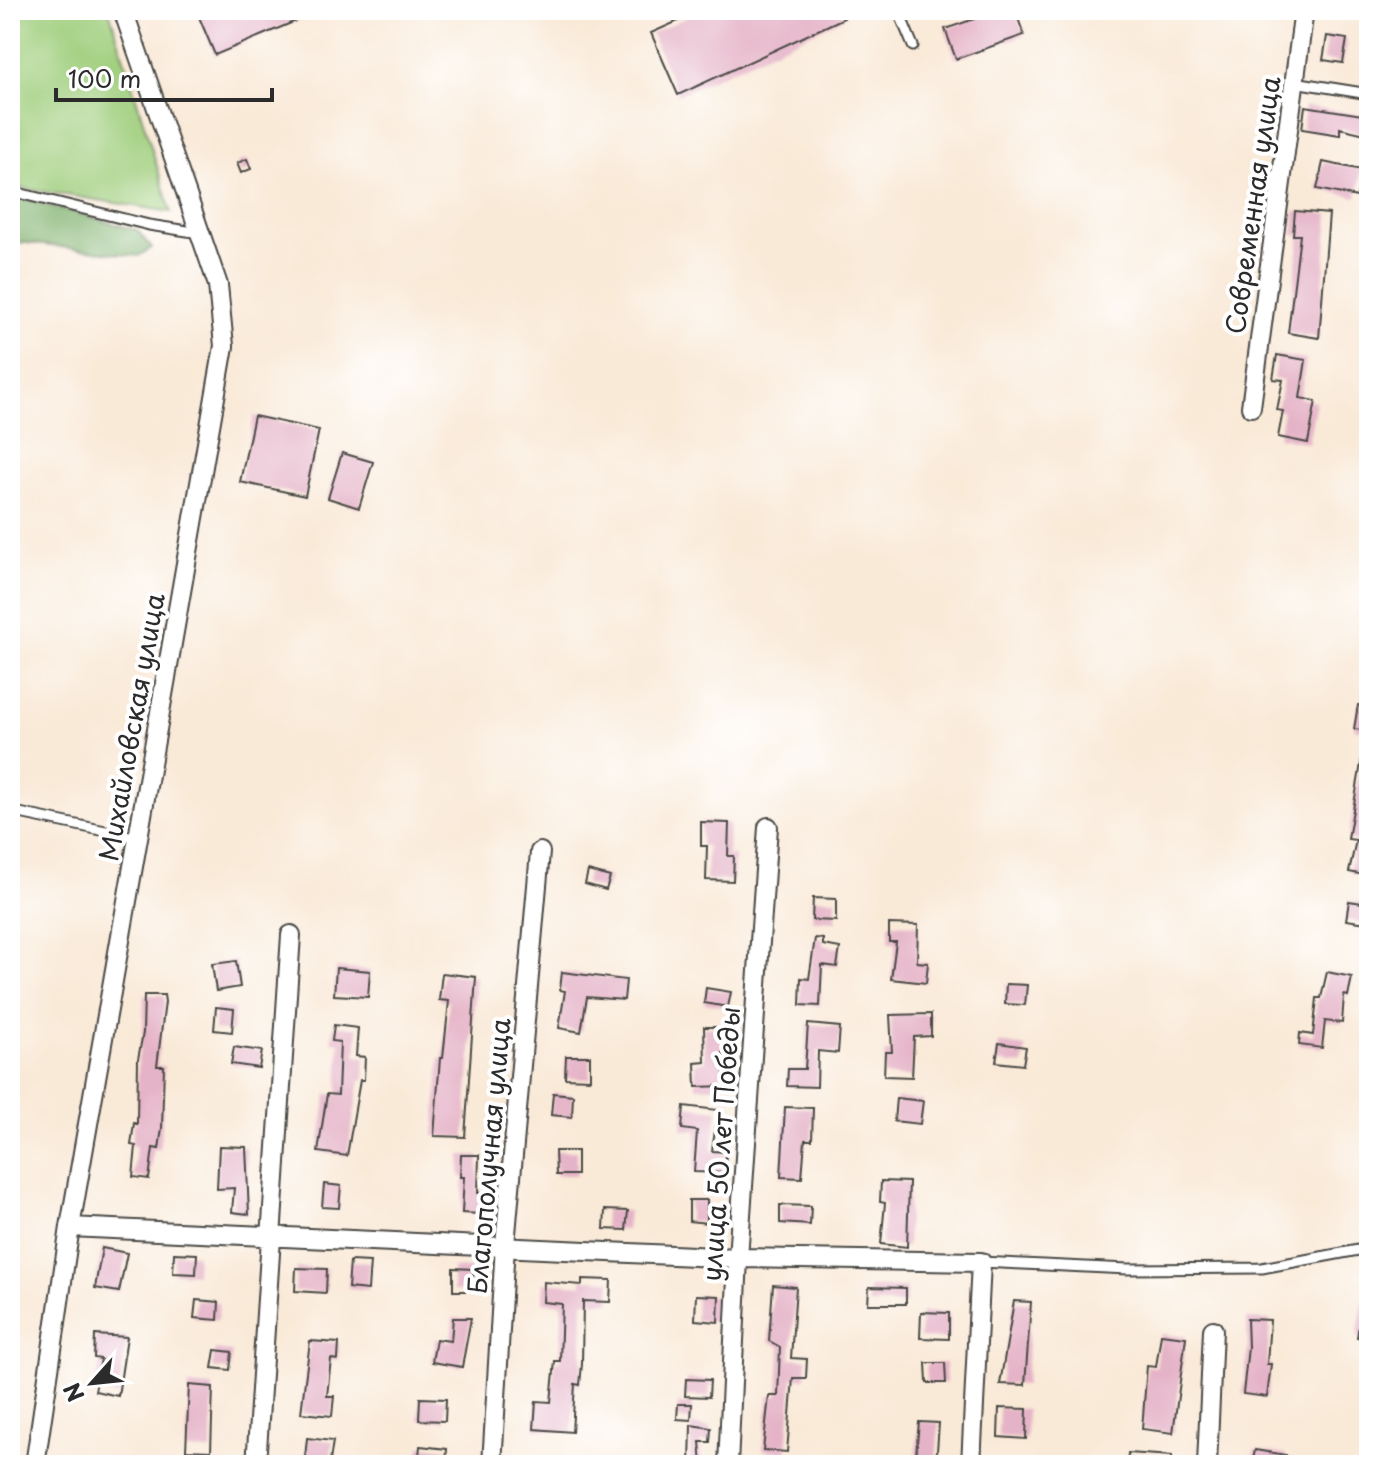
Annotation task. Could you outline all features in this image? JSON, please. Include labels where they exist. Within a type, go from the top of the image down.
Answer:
[{"type":"street","name":"Михайловская улица","points":[[35,1465],[70,1227],[224,346],[218,285],[123,10]]},
{"type":"street","name":"Современная улица","points":[[1251,407],[1304,10]]},
{"type":"street","name":"улица 50 лет Победы","points":[[728,1465],[738,1258],[768,827]]},
{"type":"street","name":"Благополучная улица","points":[[492,1465],[505,1245],[540,852]]},
{"type":"street","points":[[256,1465],[291,935]]},
{"type":"street","points":[[70,1227],[738,1258],[981,1262],[971,1465]]},
{"type":"street","points":[[1207,1465],[1213,1330]]},
{"type":"lane","points":[[898,10],[913,46]]},
{"type":"lane","points":[[1294,82],[1369,94]]},
{"type":"lane","points":[[10,191],[149,225],[200,233]]},
{"type":"lane","points":[[10,811],[139,838]]},
{"type":"lane","points":[[981,1262],[1128,1269],[1262,1268],[1369,1248]]},
{"type":"green space","points":[[10,10],[109,10],[171,212],[10,186]]},
{"type":"green space","points":[[10,195],[137,230],[152,248],[138,256],[10,241]]},
{"type":"building","points":[[196,10],[322,10],[215,55]]},
{"type":"building","points":[[703,10],[841,10],[844,18],[678,95],[651,33]]},
{"type":"building","points":[[1000,10],[1015,10],[1024,35],[956,59],[945,29]]},
{"type":"building","points":[[1327,36],[1347,39],[1343,63],[1323,60]]},
{"type":"building","points":[[1305,106],[1369,116],[1369,135],[1340,128],[1340,135],[1302,129]]},
{"type":"building","points":[[247,159],[251,169],[241,173],[237,163]]},
{"type":"building","points":[[1323,162],[1362,170],[1357,197],[1317,189]]},
{"type":"building","points":[[1295,211],[1329,214],[1319,338],[1288,333],[1300,235],[1293,235]]},
{"type":"building","points":[[1277,355],[1306,360],[1300,398],[1316,401],[1308,443],[1278,437],[1283,411],[1277,410],[1283,380],[1273,379]]},
{"type":"building","points":[[254,416],[319,430],[305,496],[240,482]]},
{"type":"building","points":[[342,453],[373,462],[359,508],[328,498]]},
{"type":"building","points":[[1358,705],[1369,705],[1369,731],[1354,729]]},
{"type":"building","points":[[1364,746],[1369,747],[1369,876],[1349,872],[1356,840],[1348,839]]},
{"type":"building","points":[[701,822],[729,823],[728,856],[734,856],[733,881],[706,880],[707,846],[701,846]]},
{"type":"building","points":[[588,871],[610,877],[606,890],[585,884]]},
{"type":"building","points":[[813,898],[836,899],[836,921],[812,920]]},
{"type":"building","points":[[1349,901],[1369,904],[1367,923],[1346,920]]},
{"type":"building","points":[[889,924],[918,925],[917,962],[928,963],[926,983],[891,979],[896,942],[889,942]]},
{"type":"building","points":[[815,938],[823,939],[823,945],[840,948],[837,967],[822,965],[820,1006],[800,1005],[801,978],[809,979]]},
{"type":"building","points":[[236,961],[240,987],[216,991],[212,964]]},
{"type":"building","points":[[336,968],[370,971],[368,997],[334,995]]},
{"type":"building","points":[[562,972],[626,980],[624,1000],[587,997],[581,1032],[559,1028],[565,991],[560,990]]},
{"type":"building","points":[[1327,972],[1352,977],[1348,996],[1344,995],[1342,1023],[1325,1021],[1322,1048],[1299,1045],[1300,1033],[1313,1035],[1317,998],[1321,998]]},
{"type":"building","points":[[442,973],[476,977],[465,1137],[434,1136],[440,1058],[443,1058],[449,1001],[439,1000]]},
{"type":"building","points":[[1006,984],[1027,985],[1025,1005],[1005,1004]]},
{"type":"building","points":[[706,988],[731,992],[728,1007],[704,1003]]},
{"type":"building","points":[[144,995],[164,995],[165,1002],[157,1066],[164,1066],[162,1128],[159,1149],[153,1148],[149,1179],[133,1177],[136,1146],[131,1145],[134,1123],[137,1124],[138,1059],[143,1033]]},
{"type":"building","points":[[216,1007],[234,1009],[232,1032],[214,1030]]},
{"type":"building","points":[[931,1014],[931,1036],[914,1037],[912,1077],[884,1076],[885,1052],[892,1052],[890,1015]]},
{"type":"building","points":[[808,1024],[840,1027],[838,1053],[818,1051],[817,1087],[787,1086],[788,1069],[805,1069]]},
{"type":"building","points":[[334,1025],[358,1028],[356,1056],[365,1057],[364,1080],[360,1080],[347,1156],[318,1152],[327,1094],[338,1095],[340,1042],[332,1041]]},
{"type":"building","points":[[704,1027],[730,1027],[731,1051],[723,1051],[725,1086],[696,1087],[695,1063],[705,1062]]},
{"type":"building","points":[[999,1043],[1026,1047],[1023,1065],[996,1062]]},
{"type":"building","points":[[234,1047],[262,1051],[259,1068],[231,1064]]},
{"type":"building","points":[[566,1056],[590,1056],[590,1079],[565,1078]]},
{"type":"building","points":[[553,1093],[573,1095],[572,1117],[551,1115]]},
{"type":"building","points":[[896,1098],[923,1101],[920,1124],[894,1121]]},
{"type":"building","points":[[684,1106],[718,1110],[712,1151],[726,1152],[725,1173],[694,1172],[697,1131],[682,1129]]},
{"type":"building","points":[[785,1107],[813,1108],[812,1140],[805,1140],[802,1178],[781,1177]]},
{"type":"building","points":[[219,1146],[246,1147],[249,1214],[232,1212],[234,1188],[217,1189]]},
{"type":"building","points":[[555,1151],[577,1151],[577,1175],[556,1175]]},
{"type":"building","points":[[461,1155],[479,1155],[478,1193],[483,1193],[482,1214],[462,1213],[464,1177],[460,1177]]},
{"type":"building","points":[[881,1181],[909,1182],[907,1247],[881,1244],[885,1203],[880,1202]]},
{"type":"building","points":[[324,1184],[341,1186],[339,1208],[322,1207]]},
{"type":"building","points":[[689,1200],[707,1200],[707,1223],[689,1221]]},
{"type":"building","points":[[780,1205],[811,1206],[810,1225],[780,1223]]},
{"type":"building","points":[[605,1210],[628,1211],[626,1230],[604,1229]]},
{"type":"building","points":[[102,1248],[127,1253],[119,1292],[95,1288]]},
{"type":"building","points":[[174,1253],[197,1254],[196,1274],[173,1273]]},
{"type":"building","points":[[350,1261],[370,1262],[368,1290],[348,1288]]},
{"type":"building","points":[[296,1268],[327,1269],[326,1293],[295,1291]]},
{"type":"building","points":[[453,1268],[473,1269],[473,1291],[453,1291]]},
{"type":"building","points":[[582,1279],[611,1280],[610,1302],[583,1301],[582,1364],[580,1385],[575,1384],[572,1432],[534,1429],[536,1401],[551,1402],[555,1361],[560,1361],[562,1304],[543,1302],[544,1282],[582,1285]]},
{"type":"building","points":[[773,1285],[796,1287],[791,1358],[807,1359],[806,1378],[793,1378],[787,1452],[763,1450],[769,1396],[778,1396],[780,1347],[769,1341]]},
{"type":"building","points":[[869,1287],[906,1288],[906,1304],[868,1304]]},
{"type":"building","points":[[696,1295],[719,1296],[718,1322],[695,1320]]},
{"type":"building","points":[[196,1300],[219,1302],[218,1320],[194,1318]]},
{"type":"building","points":[[1014,1301],[1031,1302],[1025,1385],[1000,1384]]},
{"type":"building","points":[[1363,1303],[1369,1304],[1369,1340],[1357,1337]]},
{"type":"building","points":[[921,1312],[949,1313],[949,1339],[920,1338]]},
{"type":"building","points":[[453,1318],[471,1318],[462,1367],[432,1362],[436,1339],[451,1341]]},
{"type":"building","points":[[1247,1319],[1270,1320],[1267,1364],[1271,1364],[1267,1397],[1243,1394],[1248,1347]]},
{"type":"building","points":[[1161,1334],[1186,1337],[1173,1433],[1142,1429],[1147,1366],[1156,1367]]},
{"type":"building","points":[[95,1335],[127,1337],[118,1396],[95,1391],[101,1359],[94,1358]]},
{"type":"building","points":[[310,1341],[339,1343],[338,1360],[331,1359],[327,1396],[334,1396],[332,1416],[301,1413]]},
{"type":"building","points":[[215,1350],[232,1352],[230,1370],[212,1368]]},
{"type":"building","points":[[926,1363],[945,1363],[946,1383],[927,1383]]},
{"type":"building","points":[[686,1379],[710,1380],[709,1397],[685,1396]]},
{"type":"building","points":[[189,1385],[213,1387],[211,1451],[186,1450]]},
{"type":"building","points":[[420,1398],[446,1399],[445,1421],[419,1420]]},
{"type":"building","points":[[678,1404],[692,1404],[691,1420],[677,1419]]},
{"type":"building","points":[[999,1408],[1027,1409],[1026,1439],[998,1437]]},
{"type":"building","points":[[919,1422],[939,1423],[936,1465],[915,1465]]},
{"type":"building","points":[[691,1425],[711,1428],[710,1442],[700,1442],[702,1465],[690,1465]]},
{"type":"building","points":[[307,1438],[333,1441],[330,1461],[305,1458]]},
{"type":"building","points":[[420,1446],[447,1449],[446,1465],[418,1465]]},
{"type":"building","points":[[1255,1450],[1286,1455],[1284,1465],[1252,1465]]},
{"type":"building","points":[[1128,1453],[1172,1456],[1172,1465],[1127,1465]]}]
